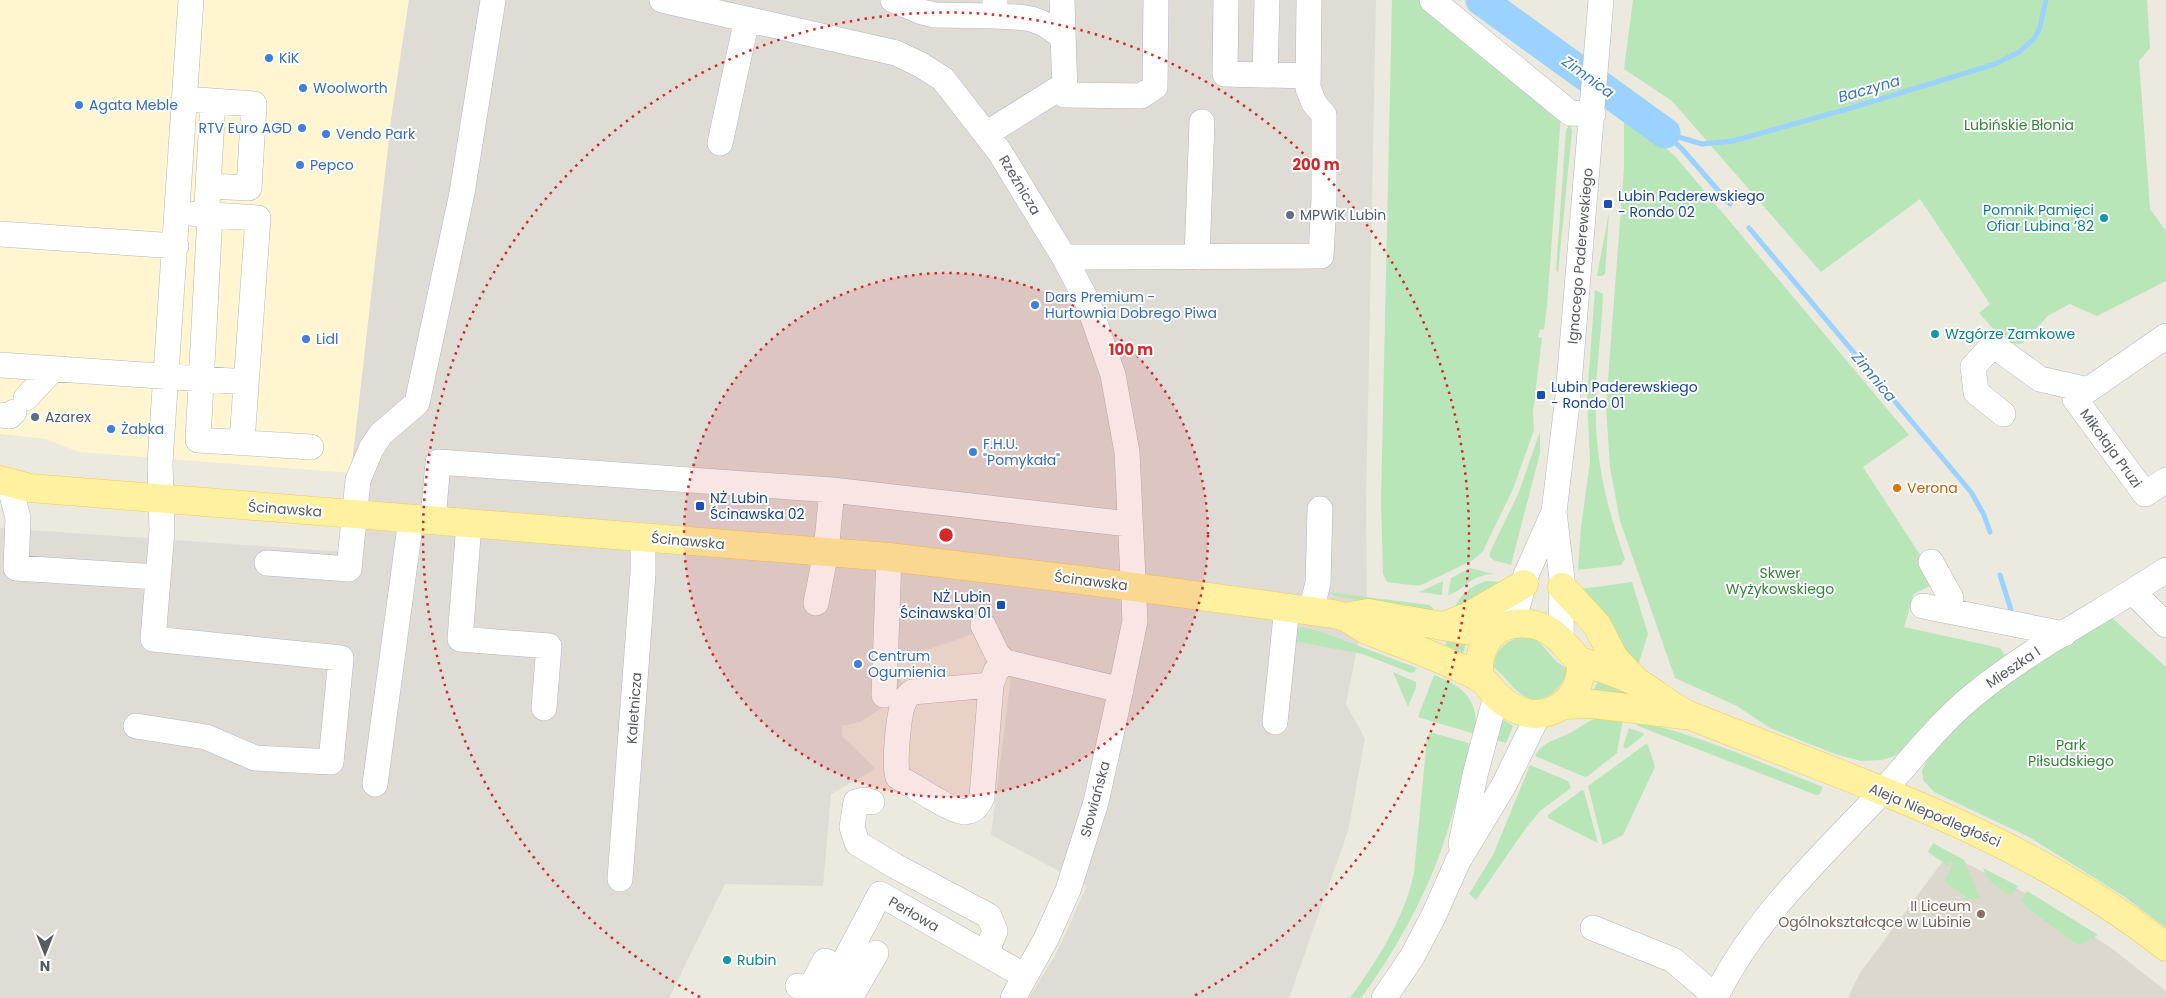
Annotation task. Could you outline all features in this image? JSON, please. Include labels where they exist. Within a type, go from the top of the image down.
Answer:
[{"type":"main road","name":"Ścinawska","points":[[11,490],[889,557],[1132,586],[1345,617],[1368,613],[1446,625],[1465,630],[1503,628]]},
{"type":"main road","points":[[1446,625],[1468,617],[1524,584]]},
{"type":"main road","points":[[1562,587],[1597,626],[1614,658],[1639,683]]},
{"type":"main road","name":"Ścinawska","points":[[1345,617],[1366,630],[1430,654],[1488,687]]},
{"type":"main road","points":[[1531,624],[1561,638],[1580,661],[1580,677],[1574,693],[1551,709],[1524,713],[1488,687],[1478,661],[1483,646],[1503,628],[1531,624]]},
{"type":"main road","name":"Aleja Niepodległości","points":[[1580,661],[1639,683],[1688,715],[1882,791],[1983,834],[2071,881],[2166,947]]},
{"type":"main road","name":"Aleja Niepodległości","points":[[1551,709],[1594,704],[1688,715]]},
{"type":"street","points":[[136,726],[206,737],[254,758],[331,762],[341,658],[153,639],[162,531],[160,463],[191,0]]},
{"type":"street","points":[[267,563],[349,569],[356,515],[358,480],[371,449],[381,434],[417,404],[462,193],[493,0]]},
{"type":"street","name":"Rzeźnicza","points":[[662,0],[700,4],[747,19],[896,53],[921,65],[943,79],[999,151],[1064,257],[1088,303],[1113,375],[1127,452],[1132,586]]},
{"type":"street","points":[[893,0],[922,12],[935,15],[995,8],[1034,18],[1050,26],[1063,38]]},
{"type":"street","points":[[1062,0],[1065,95],[1140,96],[1155,87],[1156,0]]},
{"type":"street","points":[[1226,0],[1225,74],[1307,76]]},
{"type":"street","points":[[1265,75],[1267,0]]},
{"type":"street","points":[[1064,257],[1321,256],[1324,199],[1324,115],[1310,96],[1307,76],[1309,0]]},
{"type":"street","points":[[1432,0],[1570,113],[1593,111]]},
{"type":"street","name":"Ignacego Paderewskiego","points":[[1561,638],[1562,587],[1554,512],[1568,396],[1601,0]]},
{"type":"street","points":[[720,143],[747,19]]},
{"type":"street","points":[[986,134],[1064,85]]},
{"type":"street","points":[[185,99],[254,104],[249,188],[208,186]]},
{"type":"street","points":[[213,101],[207,205],[210,215],[198,440],[311,447]]},
{"type":"street","points":[[1197,257],[1202,122]]},
{"type":"street","points":[[177,213],[258,218],[242,442]]},
{"type":"street","points":[[0,234],[176,246]]},
{"type":"street","name":"Mikołaja Pruzi","points":[[2166,336],[2075,398],[2145,494],[2166,480]]},
{"type":"street","points":[[2003,414],[1976,392],[1973,367],[1993,345],[2040,379],[2088,390]]},
{"type":"street","points":[[0,365],[246,382]]},
{"type":"street","points":[[13,408],[53,369]]},
{"type":"street","points":[[375,784],[422,520],[438,462],[832,490],[1129,524]]},
{"type":"street","points":[[11,490],[18,518],[16,568],[157,578]]},
{"type":"street","points":[[816,603],[826,552],[832,490]]},
{"type":"street","points":[[1275,722],[1299,609],[1318,583],[1320,509]]},
{"type":"street","name":"Ignacego Paderewskiego","points":[[1503,628],[1524,584],[1554,512]]},
{"type":"street","points":[[469,524],[460,639],[549,646],[544,708]]},
{"type":"street","name":"Kaletnicza","points":[[620,879],[643,573],[643,537]]},
{"type":"street","points":[[884,695],[889,557]]},
{"type":"street","points":[[1931,562],[1951,598],[1948,611]]},
{"type":"street","name":"Mieszka I","points":[[1715,997],[1747,941],[1771,912],[1882,791],[1974,695],[2016,664],[2166,570]]},
{"type":"street","name":"Słowiańska","points":[[1013,998],[1046,939],[1068,890],[1096,802],[1135,621],[1132,586]]},
{"type":"street","points":[[2133,592],[2166,625]]},
{"type":"street","points":[[1923,606],[2064,634]]},
{"type":"street","points":[[983,626],[998,654],[1005,662],[1120,690]]},
{"type":"street","points":[[991,685],[912,692],[905,699],[902,709],[895,767],[898,777],[955,811],[971,811],[979,805],[982,798],[991,685],[996,671],[1005,662]]},
{"type":"street","points":[[1458,861],[1475,775],[1488,687]]},
{"type":"street","points":[[1384,998],[1416,949],[1458,861],[1551,709]]},
{"type":"street","points":[[872,802],[865,800],[856,802],[852,827],[858,843],[895,866],[989,916],[995,931],[986,954]]},
{"type":"street","points":[[880,894],[895,866]]},
{"type":"street","name":"Perłowa","points":[[833,983],[880,894],[1025,976]]},
{"type":"street","points":[[1594,928],[1673,960],[1715,997]]},
{"type":"street","points":[[798,986],[809,991],[825,961],[833,983],[854,991],[876,953]]},
{"type":"shaded area","points":[[0,0],[409,0],[392,113],[351,473],[79,452],[46,439],[0,434]]},
{"type":"shaded area","points":[[409,0],[1376,0],[1366,504],[1367,597],[1346,704],[1365,739],[1348,831],[1289,998],[1029,998],[1056,954],[1087,886],[991,835],[1011,677],[992,665],[974,634],[896,660],[902,685],[887,705],[860,722],[842,726],[842,736],[876,769],[831,794],[823,886],[725,884],[669,998],[0,998],[0,528],[346,552],[351,473],[392,113]]},
{"type":"shaded area","name":"II Liceum Ogólnokształcące w Lubinie","points":[[1948,854],[2029,895],[2110,947],[2166,991],[2166,998],[1848,998],[1860,973]]},
{"type":"green space","points":[[1392,0],[1424,0],[1561,114],[1547,306],[1544,330],[1540,329],[1538,337],[1542,338],[1533,412],[1534,430],[1513,489],[1483,551],[1473,560],[1419,586],[1387,582],[1383,574],[1381,500]]},
{"type":"green space","name":"Lubińskie Błonia","points":[[1633,0],[2147,0],[2150,48],[2139,61],[2150,209],[2166,231],[2166,281],[2097,316],[2070,304],[2049,315],[2021,344],[2005,342],[1979,313],[1990,304],[1920,199],[1821,272],[1672,101],[1624,69]]},
{"type":"green space","name":"Skwer Wyżykowskiego","points":[[1624,117],[1649,134],[1675,156],[1909,435],[1863,467],[1928,567],[1934,584],[1914,594],[1904,627],[2000,648],[2008,659],[1895,756],[1882,760],[1861,761],[1835,754],[1770,728],[1737,706],[1675,678],[1620,521],[1610,467],[1606,406],[1624,168]]},
{"type":"green space","points":[[1570,123],[1572,131],[1558,273],[1556,270],[1566,130]]},
{"type":"green space","points":[[1609,212],[1605,274],[1597,276]]},
{"type":"green space","points":[[1595,290],[1603,294],[1596,388],[1597,443],[1607,501],[1625,559],[1621,565],[1578,570],[1581,527],[1590,462],[1587,397]]},
{"type":"green space","points":[[1540,431],[1540,453],[1511,565],[1493,560],[1490,557],[1490,552],[1519,492]]},
{"type":"green space","points":[[1470,568],[1494,574],[1478,577],[1448,595],[1451,578]]},
{"type":"green space","points":[[1443,581],[1442,595],[1419,592]]},
{"type":"green space","points":[[1486,581],[1502,582],[1452,615],[1457,603],[1464,594],[1474,586]]},
{"type":"green space","points":[[1632,582],[1648,634],[1638,665],[1629,661],[1581,589]]},
{"type":"green space","points":[[1328,592],[1429,605],[1433,608],[1433,614],[1335,596]]},
{"type":"green space","name":"Park Piłsudskiego","points":[[2110,616],[2166,667],[2166,928],[2125,897],[2031,838],[1934,792],[1923,780],[1922,771],[1929,755],[1985,697]]},
{"type":"green space","points":[[1301,627],[1322,632],[1417,668],[1411,673],[1363,654],[1288,640],[1297,628]]},
{"type":"green space","points":[[1447,638],[1466,642],[1463,654],[1445,648]]},
{"type":"green space","points":[[1517,638],[1537,641],[1557,662],[1568,669],[1561,683],[1550,695],[1536,699],[1529,698],[1517,691],[1493,667],[1500,649]]},
{"type":"green space","points":[[1393,672],[1416,682],[1416,687],[1408,707]]},
{"type":"green space","points":[[1434,675],[1453,684],[1472,703],[1476,722],[1475,734],[1418,717]]},
{"type":"green space","points":[[1598,681],[1628,693],[1626,699],[1593,691]]},
{"type":"green space","points":[[1601,717],[1623,719],[1617,753],[1588,776],[1585,777],[1535,756],[1538,751],[1550,742]]},
{"type":"green space","points":[[1504,720],[1513,726],[1506,743],[1496,740]]},
{"type":"green space","points":[[1634,721],[1683,734],[1730,750],[1823,787],[1820,794],[1816,795],[1638,726]]},
{"type":"green space","points":[[1629,728],[1644,735],[1626,749],[1623,747]]},
{"type":"green space","points":[[1433,733],[1472,744],[1441,851],[1416,908],[1385,963],[1361,998],[1350,998],[1388,939],[1404,907],[1414,873],[1427,738],[1429,734]]},
{"type":"green space","points":[[1646,744],[1655,767],[1623,835],[1603,845],[1588,786]]},
{"type":"green space","points":[[1530,765],[1568,781],[1571,788],[1540,811],[1476,900],[1469,894],[1493,855]]},
{"type":"green space","points":[[1582,790],[1584,791],[1598,843],[1548,818],[1548,815]]},
{"type":"green space","points":[[1933,843],[1964,860],[1980,898],[1963,900],[1965,896],[1944,881],[1953,864],[1950,861],[1948,866],[1928,852]]},
{"type":"green space","points":[[1983,868],[2018,886],[2011,896],[1990,881]]},
{"type":"green space","points":[[2027,891],[2098,935],[2078,945],[2026,907],[2021,901]]},
{"type":"waterway","name":"Zimnica","points":[[1481,0],[1665,133]]},
{"type":"waterway","name":"Baczyna","points":[[1665,133],[1702,144],[1733,141],[1851,108],[1995,64],[2019,52],[2034,39],[2040,27],[2046,0]]},
{"type":"waterway","name":"Zimnica","points":[[1669,137],[1682,149],[1730,204]]},
{"type":"waterway","name":"Zimnica","points":[[1749,228],[1971,492],[1984,515],[1990,532]]},
{"type":"waterway","name":"Zimnica","points":[[2000,575],[2011,610]]},
{"type":"place","name":"KiK","points":[[269,58]]},
{"type":"place","name":"Woolworth","points":[[303,88]]},
{"type":"place","name":"Agata Meble","points":[[79,105]]},
{"type":"place","name":"RTV Euro AGD","points":[[302,128]]},
{"type":"place","name":"Vendo Park","points":[[326,134]]},
{"type":"place","name":"Pepco","points":[[300,165]]},
{"type":"place","name":"Lubin Paderewskiego - Rondo 02","points":[[1608,204]]},
{"type":"place","name":"MPWiK Lubin","points":[[1290,215]]},
{"type":"place","name":"Pomnik Pamięci Ofiar Lubina ’82","points":[[2104,218]]},
{"type":"place","name":"Dars Premium - Hurtownia Dobrego Piwa","points":[[1035,305]]},
{"type":"place","name":"Wzgórze Zamkowe","points":[[1935,334]]},
{"type":"place","name":"Lidl","points":[[306,339]]},
{"type":"place","name":"Lubin Paderewskiego - Rondo 01","points":[[1541,395]]},
{"type":"place","name":"Azarex","points":[[35,417]]},
{"type":"place","name":"Żabka","points":[[111,429]]},
{"type":"place","name":"F.H.U. \"Pomykała\"","points":[[973,452]]},
{"type":"place","name":"Verona","points":[[1897,488]]},
{"type":"place","name":"NŻ Lubin Ścinawska 02","points":[[700,506]]},
{"type":"place","name":"NŻ Lubin Ścinawska 01","points":[[1001,605]]},
{"type":"place","name":"Centrum Ogumienia","points":[[858,664]]},
{"type":"place","name":"II Liceum Ogólnokształcące w Lubinie","points":[[1981,914]]},
{"type":"place","name":"Rubin","points":[[727,960]]}]
